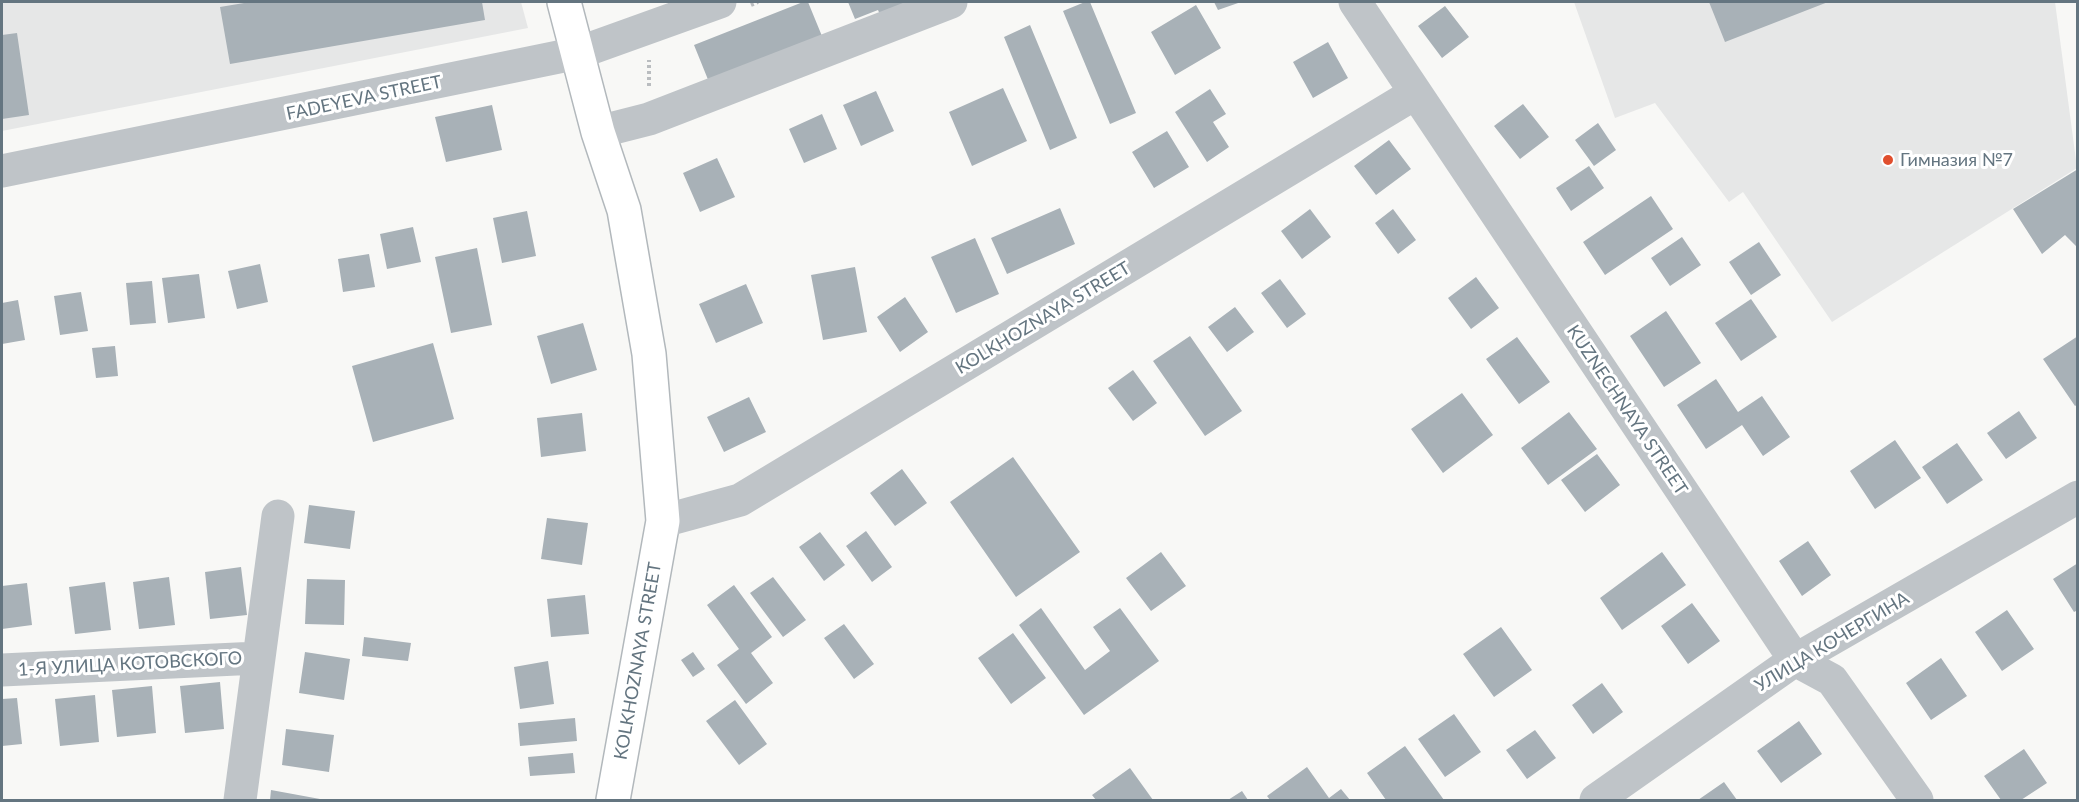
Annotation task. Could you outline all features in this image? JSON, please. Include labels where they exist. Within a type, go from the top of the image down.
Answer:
[{"type":"main road","name":"KOLKHOZNAYA STREET","points":[[564,2],[598,132],[624,210],[650,354],[663,521],[613,801]]},
{"type":"street","name":"FADEYEVA STREET","points":[[2,171],[578,53],[720,2]]},
{"type":"street","points":[[598,132],[649,119],[951,2]]},
{"type":"street","name":"KUZNECHNAYA STREET","points":[[1355,2],[1414,94],[1795,660],[1832,680],[1917,801]]},
{"type":"street","name":"KOLKHOZNAYA STREET","points":[[663,521],[740,500],[1414,94]]},
{"type":"street","name":"УЛИЦА КОЧЕРГИНА","points":[[1596,801],[1795,660],[2078,497]]},
{"type":"street","name":"1-Я УЛИЦА КОТОВСКОГО","points":[[240,801],[278,516]]},
{"type":"street","name":"1-Я УЛИЦА КОТОВСКОГО","points":[[2,670],[258,658]]},
{"type":"shaded area","points":[[2,2],[521,2],[528,28],[2,131]]},
{"type":"shaded area","name":"Гимназия №7","points":[[1574,2],[2055,2],[2077,168],[1832,322],[1743,192],[1729,202],[1655,103],[1615,118]]},
{"type":"building","points":[[250,2],[482,2],[485,20],[230,64],[220,7]]},
{"type":"building","points":[[808,2],[824,41],[711,87],[694,45]]},
{"type":"building","points":[[848,2],[903,2],[906,7],[881,17],[878,10],[855,19]]},
{"type":"building","points":[[1090,2],[1136,113],[1110,124],[1063,11]]},
{"type":"building","points":[[1214,2],[1241,2],[1218,10]]},
{"type":"building","points":[[1709,2],[1828,2],[1725,42]]},
{"type":"building","points":[[1196,5],[1221,48],[1175,75],[1151,32]]},
{"type":"building","points":[[1445,6],[1469,37],[1442,58],[1418,26]]},
{"type":"building","points":[[1030,25],[1077,138],[1050,150],[1004,37]]},
{"type":"building","points":[[17,33],[29,115],[2,119],[2,35]]},
{"type":"building","points":[[1328,42],[1348,78],[1313,98],[1293,62]]},
{"type":"building","points":[[1003,88],[1027,141],[972,166],[949,112]]},
{"type":"building","points":[[1210,89],[1226,114],[1213,122],[1229,147],[1207,162],[1175,112]]},
{"type":"building","points":[[876,91],[894,131],[861,146],[843,105]]},
{"type":"building","points":[[1523,104],[1549,137],[1520,159],[1494,126]]},
{"type":"building","points":[[492,105],[502,150],[446,162],[435,117]]},
{"type":"building","points":[[822,114],[837,149],[804,163],[789,129]]},
{"type":"building","points":[[1598,123],[1616,150],[1594,166],[1575,140]]},
{"type":"building","points":[[1167,131],[1189,167],[1154,188],[1132,152]]},
{"type":"building","points":[[1389,140],[1411,169],[1376,195],[1354,166]]},
{"type":"building","points":[[717,158],[735,197],[700,212],[683,173]]},
{"type":"building","points":[[1589,166],[1604,188],[1571,211],[1556,188]]},
{"type":"building","points":[[2078,169],[2078,248],[2065,235],[2042,254],[2013,209]]},
{"type":"building","points":[[1651,196],[1673,229],[1605,275],[1583,242]]},
{"type":"building","points":[[1060,208],[1075,244],[1007,274],[991,238]]},
{"type":"building","points":[[1310,209],[1331,237],[1302,259],[1281,231]]},
{"type":"building","points":[[1393,209],[1416,240],[1398,254],[1375,223]]},
{"type":"building","points":[[527,211],[536,256],[502,263],[493,218]]},
{"type":"building","points":[[413,227],[421,262],[387,269],[380,234]]},
{"type":"building","points":[[1682,237],[1701,265],[1670,286],[1651,258]]},
{"type":"building","points":[[975,238],[999,294],[956,313],[931,257]]},
{"type":"building","points":[[1759,242],[1781,275],[1751,295],[1729,262]]},
{"type":"building","points":[[477,248],[492,325],[451,333],[435,257]]},
{"type":"building","points":[[369,254],[375,287],[343,292],[338,259]]},
{"type":"building","points":[[260,264],[268,302],[237,309],[228,271]]},
{"type":"building","points":[[855,267],[867,332],[823,340],[811,275]]},
{"type":"building","points":[[199,274],[205,318],[168,323],[162,278]]},
{"type":"building","points":[[1476,277],[1499,308],[1471,329],[1448,298]]},
{"type":"building","points":[[1280,279],[1306,314],[1287,328],[1261,293]]},
{"type":"building","points":[[152,281],[156,323],[130,325],[126,283]]},
{"type":"building","points":[[746,284],[763,323],[716,343],[699,304]]},
{"type":"building","points":[[81,292],[88,331],[60,335],[54,296]]},
{"type":"building","points":[[905,297],[928,332],[900,352],[877,317]]},
{"type":"building","points":[[1751,299],[1777,337],[1741,361],[1715,323]]},
{"type":"building","points":[[18,300],[25,340],[2,344],[2,303]]},
{"type":"building","points":[[1235,307],[1254,332],[1227,352],[1208,327]]},
{"type":"building","points":[[1666,311],[1701,363],[1664,387],[1630,336]]},
{"type":"building","points":[[583,323],[597,370],[551,384],[537,336]]},
{"type":"building","points":[[1190,336],[1242,411],[1205,436],[1153,361]]},
{"type":"building","points":[[2078,336],[2078,404],[2075,406],[2043,359]]},
{"type":"building","points":[[1517,337],[1550,382],[1519,404],[1486,359]]},
{"type":"building","points":[[433,343],[454,419],[373,442],[352,366]]},
{"type":"building","points":[[115,346],[118,376],[96,378],[92,348]]},
{"type":"building","points":[[1133,370],[1157,403],[1133,421],[1108,388]]},
{"type":"building","points":[[1716,379],[1738,412],[1762,396],[1790,437],[1763,456],[1742,425],[1706,449],[1677,405]]},
{"type":"building","points":[[1462,393],[1493,435],[1443,473],[1411,429]]},
{"type":"building","points":[[749,397],[766,432],[724,452],[707,417]]},
{"type":"building","points":[[2019,411],[2037,438],[2006,459],[1987,433]]},
{"type":"building","points":[[1569,412],[1597,449],[1548,485],[1521,448]]},
{"type":"building","points":[[582,413],[586,451],[541,457],[537,418]]},
{"type":"building","points":[[1895,440],[1921,478],[1875,509],[1850,471]]},
{"type":"building","points":[[1957,443],[1983,480],[1947,504],[1922,467]]},
{"type":"building","points":[[1597,454],[1620,485],[1585,512],[1561,480]]},
{"type":"building","points":[[1013,457],[1080,552],[1016,597],[950,502]]},
{"type":"building","points":[[902,469],[927,503],[895,526],[870,493]]},
{"type":"building","points":[[309,505],[355,511],[350,549],[304,543]]},
{"type":"building","points":[[547,518],[588,523],[582,565],[541,559]]},
{"type":"building","points":[[866,531],[892,567],[872,582],[846,546]]},
{"type":"building","points":[[820,532],[845,565],[824,581],[799,547]]},
{"type":"building","points":[[1808,541],[1831,575],[1802,596],[1779,561]]},
{"type":"building","points":[[1161,552],[1186,586],[1151,611],[1126,578]]},
{"type":"building","points":[[1662,552],[1686,585],[1622,630],[1600,598]]},
{"type":"building","points":[[2078,563],[2078,610],[2074,612],[2053,579]]},
{"type":"building","points":[[241,567],[247,615],[210,619],[205,572]]},
{"type":"building","points":[[169,577],[175,625],[139,629],[133,582]]},
{"type":"building","points":[[773,577],[806,620],[783,637],[750,593]]},
{"type":"building","points":[[307,579],[345,580],[344,625],[305,624]]},
{"type":"building","points":[[105,582],[111,630],[75,634],[69,587]]},
{"type":"building","points":[[27,583],[32,625],[2,629],[2,586]]},
{"type":"building","points":[[734,585],[772,637],[751,653],[773,683],[746,704],[717,665],[739,649],[707,605]]},
{"type":"building","points":[[585,595],[589,634],[551,637],[547,599]]},
{"type":"building","points":[[1692,603],[1720,641],[1688,664],[1661,626]]},
{"type":"building","points":[[1041,608],[1085,670],[1110,651],[1093,627],[1120,608],[1159,661],[1084,715],[1019,625]]},
{"type":"building","points":[[2007,610],[2034,649],[2002,671],[1975,632]]},
{"type":"building","points":[[844,624],[874,664],[854,679],[824,638]]},
{"type":"building","points":[[1501,627],[1532,670],[1494,697],[1463,654]]},
{"type":"building","points":[[1013,633],[1046,678],[1011,704],[978,658]]},
{"type":"building","points":[[364,637],[411,643],[408,661],[362,656]]},
{"type":"building","points":[[305,652],[350,659],[344,700],[299,693]]},
{"type":"building","points":[[693,652],[705,669],[693,677],[681,660]]},
{"type":"building","points":[[1941,658],[1967,696],[1931,720],[1906,683]]},
{"type":"building","points":[[548,661],[554,704],[520,709],[514,667]]},
{"type":"building","points":[[220,682],[224,729],[185,733],[180,686]]},
{"type":"building","points":[[1602,683],[1623,712],[1593,734],[1572,705]]},
{"type":"building","points":[[152,686],[156,733],[117,737],[112,690]]},
{"type":"building","points":[[95,695],[99,742],[60,746],[55,699]]},
{"type":"building","points":[[17,698],[22,744],[2,746],[2,699]]},
{"type":"building","points":[[735,700],[767,744],[739,765],[706,721]]},
{"type":"building","points":[[1454,714],[1481,752],[1445,777],[1418,739]]},
{"type":"building","points":[[575,718],[577,741],[520,746],[518,723]]},
{"type":"building","points":[[1799,721],[1822,754],[1781,783],[1757,751]]},
{"type":"building","points":[[286,729],[334,735],[329,772],[282,765]]},
{"type":"building","points":[[1535,730],[1556,758],[1527,779],[1506,750]]},
{"type":"building","points":[[1405,746],[1444,800],[1386,800],[1367,773]]},
{"type":"building","points":[[2024,749],[2047,783],[2021,800],[2001,800],[1984,776]]},
{"type":"building","points":[[573,753],[575,773],[530,776],[528,757]]},
{"type":"building","points":[[1307,767],[1329,798],[1341,789],[1350,800],[1270,800],[1267,796]]},
{"type":"building","points":[[1130,768],[1153,800],[1096,800],[1092,795]]},
{"type":"building","points":[[1724,782],[1737,800],[1698,800]]},
{"type":"building","points":[[271,790],[320,799],[320,800],[270,800]]},
{"type":"building","points":[[1242,791],[1248,800],[1228,800]]},
{"type":"place","name":"Гимназия №7","points":[[1888,160]]}]
